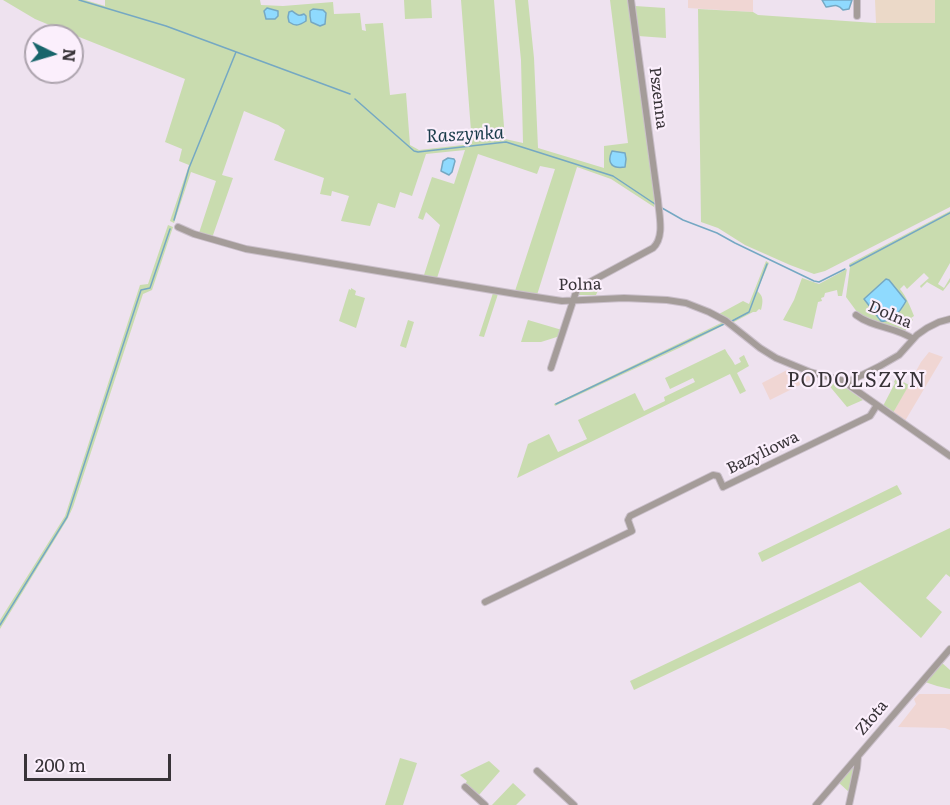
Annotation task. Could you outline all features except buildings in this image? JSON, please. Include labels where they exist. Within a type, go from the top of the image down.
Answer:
[{"type":"street","name":"Pszenna","points":[[573,300],[576,290],[580,287],[657,246],[659,242],[658,200],[631,0]]},
{"type":"street","points":[[857,0],[857,16]]},
{"type":"street","name":"Polna","points":[[177,227],[246,249],[526,296],[562,301],[641,298],[667,300],[694,306],[726,321],[758,347],[776,358],[810,372],[848,382]]},
{"type":"street","points":[[551,368],[573,300]]},
{"type":"street","name":"Dolna","points":[[856,315],[868,322],[906,334],[913,339]]},
{"type":"street","points":[[950,319],[927,328],[899,355],[848,382],[850,386],[950,456]]},
{"type":"street","name":"Bazyliowa","points":[[485,602],[632,531],[628,520],[630,516],[713,475],[718,476],[723,487],[870,416],[877,405]]},
{"type":"street","name":"Złota","points":[[816,805],[950,649]]},
{"type":"street","points":[[849,805],[858,756]]},
{"type":"street","points":[[537,771],[574,805]]},
{"type":"street","points":[[465,787],[485,805]]},
{"type":"shaded area","points":[[688,0],[753,0],[753,12],[688,8]]},
{"type":"shaded area","points":[[875,0],[935,0],[936,23],[876,23]]},
{"type":"shaded area","points":[[929,352],[943,357],[905,421],[893,413],[921,362]]},
{"type":"shaded area","points":[[789,369],[814,378],[770,400],[762,383]]},
{"type":"shaded area","points":[[919,694],[950,694],[950,730],[898,727],[916,704],[914,699]]},
{"type":"green space","points":[[3,0],[85,0],[105,6],[105,0],[260,0],[261,5],[283,6],[333,2],[334,14],[360,13],[362,30],[366,31],[365,24],[383,23],[390,95],[406,93],[410,145],[419,150],[472,144],[461,0],[494,0],[505,139],[523,143],[521,60],[515,0],[528,0],[534,58],[538,148],[604,168],[604,146],[628,143],[610,0],[628,0],[654,207],[611,179],[577,167],[537,295],[515,291],[555,169],[540,166],[537,174],[478,154],[437,278],[424,275],[440,225],[426,212],[423,220],[418,218],[432,177],[454,184],[465,150],[426,154],[412,196],[400,192],[395,208],[378,203],[370,226],[341,221],[349,196],[332,191],[331,196],[320,194],[324,178],[274,160],[285,130],[244,111],[222,175],[233,178],[212,238],[199,233],[216,181],[191,172],[174,223],[170,221],[189,165],[179,161],[182,149],[165,142],[185,79],[84,39],[84,24],[48,24]]},
{"type":"green space","points":[[404,0],[431,0],[432,18],[405,19]]},
{"type":"green space","points":[[935,0],[950,0],[950,207],[825,271],[814,274],[745,245],[718,228],[701,222],[698,9],[875,23],[935,23]]},
{"type":"green space","points":[[635,6],[665,8],[666,38],[638,36]]},
{"type":"green space","points":[[950,211],[950,263],[938,284],[944,288],[950,278],[950,282],[943,291],[927,282],[921,288],[920,286],[929,278],[924,273],[907,289],[904,285],[900,289],[914,316],[905,331],[860,316],[846,297],[849,264]]},
{"type":"green space","points":[[168,225],[173,227],[152,290],[143,294],[73,507],[0,629],[0,620],[65,516],[140,285],[148,284]]},
{"type":"green space","points":[[766,261],[769,263],[757,291],[762,299],[761,310],[732,323],[719,314],[743,301],[749,304]]},
{"type":"green space","points":[[847,269],[842,296],[838,296],[837,290],[825,293],[821,298],[822,301],[818,302],[812,329],[783,320],[802,278],[819,284]]},
{"type":"green space","points":[[597,281],[599,288],[596,295],[577,295],[579,290]]},
{"type":"green space","points":[[351,288],[356,291],[355,295],[365,298],[356,328],[339,321]]},
{"type":"green space","points":[[493,293],[498,294],[484,337],[479,336]]},
{"type":"green space","points":[[408,320],[414,322],[406,348],[400,346]]},
{"type":"green space","points":[[528,320],[562,330],[560,336],[541,342],[521,342]]},
{"type":"green space","points":[[723,322],[726,324],[679,348],[555,406],[554,404]]},
{"type":"green space","points":[[725,349],[735,365],[741,362],[739,358],[744,355],[749,366],[737,373],[746,391],[740,394],[730,374],[517,478],[528,444],[549,434],[558,452],[587,439],[578,420],[635,393],[644,411],[665,401],[664,397],[695,382],[693,378],[670,389],[665,378]]},
{"type":"green space","points":[[896,378],[909,385],[893,413],[883,406]]},
{"type":"green space","points":[[832,381],[839,383],[863,400],[847,407],[827,383]]},
{"type":"green space","points":[[897,485],[902,494],[762,562],[758,553]]},
{"type":"green space","points":[[950,528],[950,577],[946,574],[926,598],[942,612],[921,638],[860,582],[634,690],[630,681]]},
{"type":"green space","points":[[941,662],[950,670],[950,689],[925,682]]},
{"type":"green space","points":[[400,758],[417,763],[403,805],[385,805]]},
{"type":"green space","points":[[489,761],[500,771],[479,795],[465,784],[467,781],[460,775]]},
{"type":"green space","points":[[854,764],[856,765],[850,793],[838,782]]},
{"type":"green space","points":[[513,783],[526,795],[516,805],[492,805]]},
{"type":"water","points":[[822,0],[852,0],[849,9],[843,10],[837,6],[826,7]]},
{"type":"water","points":[[267,8],[278,11],[275,19],[266,19],[264,11]]},
{"type":"water","points":[[323,10],[326,13],[325,24],[320,26],[311,22],[310,11]]},
{"type":"water","points":[[292,11],[299,15],[304,14],[306,21],[298,25],[289,22],[289,12]]},
{"type":"water","points":[[612,151],[625,153],[625,167],[612,165],[610,159]]},
{"type":"water","points":[[448,158],[455,161],[449,175],[441,171],[443,161]]},
{"type":"water","points":[[886,279],[906,301],[892,318],[881,321],[864,299]]},
{"type":"waterway","name":"Raszynka","points":[[79,0],[166,26],[350,94]]},
{"type":"waterway","points":[[174,220],[189,168],[236,52]]},
{"type":"waterway","name":"Raszynka","points":[[355,99],[414,151],[506,142],[613,176],[655,204]]},
{"type":"waterway","name":"Raszynka","points":[[662,208],[814,281],[819,282],[845,269]]},
{"type":"waterway","name":"Raszynka","points":[[850,266],[950,213]]},
{"type":"waterway","points":[[0,625],[67,517],[141,290],[150,288],[170,229]]},
{"type":"waterway","points":[[732,321],[749,312],[767,264]]},
{"type":"waterway","points":[[556,404],[724,324]]},
{"type":"district","name":"PODOLSZYN","points":[[857,381]]}]
